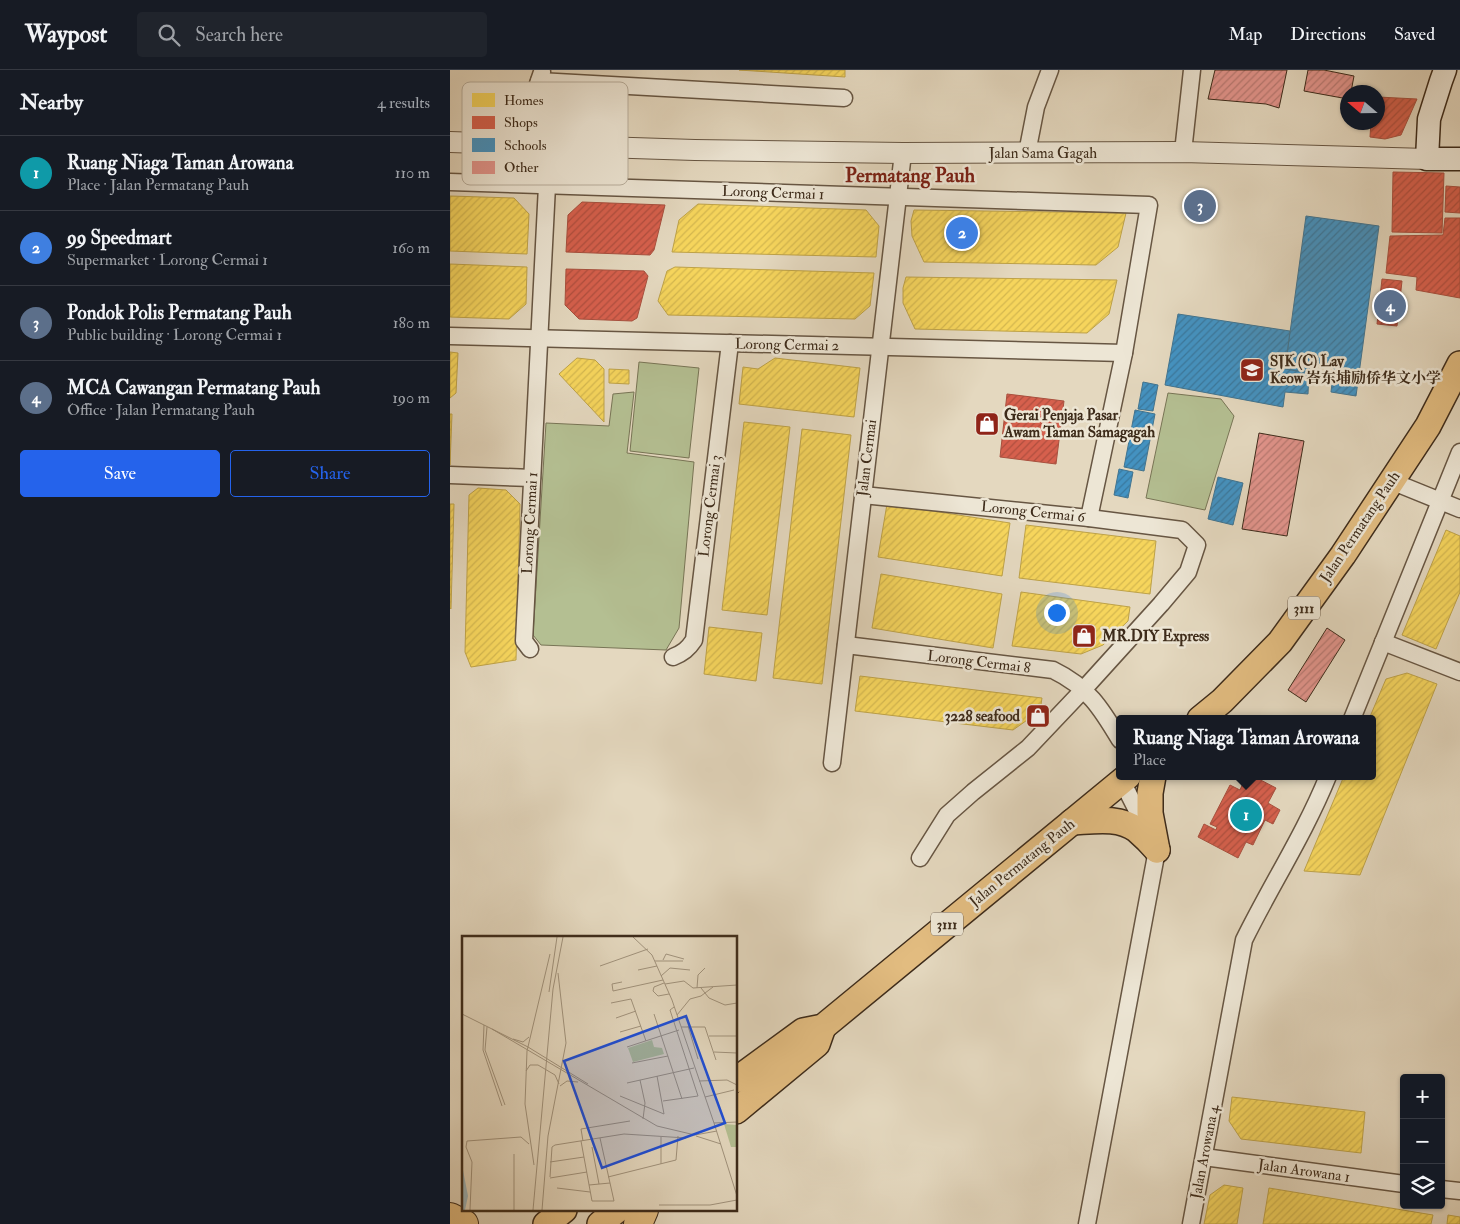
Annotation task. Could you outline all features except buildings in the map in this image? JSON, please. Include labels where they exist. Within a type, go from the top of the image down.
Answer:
[{"type":"highway","points":[[638,1224],[643,1212]]},
{"type":"highway","points":[[450,1217],[464,1224]]},
{"type":"main road","points":[[1446,70],[1429,120],[1427,158],[1460,160]]},
{"type":"main road","name":"Jalan Permatang Pauh","points":[[1205,715],[1222,701],[1280,642],[1343,555],[1428,426],[1460,364]]},
{"type":"main road","points":[[1428,426],[1460,378]]},
{"type":"main road","name":"Jalan Permatang Pauh","points":[[738,1079],[803,1031],[823,1026],[1122,780]]},
{"type":"main road","points":[[1152,780],[1150,814],[1157,850]]},
{"type":"main road","points":[[1072,822],[1101,820],[1120,822],[1136,829],[1157,850]]},
{"type":"main road","name":"Jalan Permatang Pauh","points":[[738,1109],[816,1044],[823,1026]]},
{"type":"main road","points":[[546,1224],[561,1212]]},
{"type":"main road","points":[[600,1224],[615,1212]]},
{"type":"street","points":[[1027,153],[1036,106],[1050,70]]},
{"type":"street","points":[[1183,152],[1192,70]]},
{"type":"street","points":[[541,76],[624,82]]},
{"type":"street","points":[[628,82],[844,98]]},
{"type":"street","name":"Jalan Sama Gagah","points":[[628,148],[903,153],[1183,152],[1427,158]]},
{"type":"street","name":"Jalan Cermai","points":[[832,763],[903,153]]},
{"type":"street","name":"Lorong Cermai 1","points":[[523,185],[1149,205],[1124,353]]},
{"type":"street","name":"Lorong Cermai 1","points":[[530,650],[524,640],[547,186]]},
{"type":"street","name":"Lorong Cermai 2","points":[[450,336],[1124,353]]},
{"type":"street","name":"Lorong Cermai 3","points":[[673,657],[682,654],[694,640],[730,343]]},
{"type":"street","points":[[1089,518],[1124,353]]},
{"type":"street","points":[[1354,715],[1460,452]]},
{"type":"street","points":[[450,475],[532,478]]},
{"type":"street","points":[[1391,482],[1460,509]]},
{"type":"street","name":"Lorong Cermai 6","points":[[863,495],[1089,518],[1182,530],[1197,545],[1188,572],[1083,690]]},
{"type":"street","points":[[1383,642],[1460,672]]},
{"type":"street","name":"Lorong Cermai 8","points":[[846,645],[1053,670],[1068,678],[1083,690],[1100,708],[1116,734]]},
{"type":"street","points":[[920,858],[947,815],[1028,748],[1083,690]]},
{"type":"street","name":"Lorong Cermai 8","points":[[1100,708],[1116,717]]},
{"type":"street","points":[[1087,1224],[1157,850],[1125,780]]},
{"type":"street","name":"Jalan Arowana 4","points":[[1191,1224],[1244,940],[1317,804],[1326,780]]},
{"type":"street","name":"Jalan Arowana 1","points":[[1204,1157],[1400,1183]]},
{"type":"street","points":[[1445,1190],[1460,1192]]},
{"type":"green space","points":[[639,362],[699,368],[689,458],[630,451]]},
{"type":"green space","points":[[634,392],[627,453],[694,462],[679,628],[666,650],[541,645],[533,635],[546,423],[609,426],[613,394]]},
{"type":"green space","points":[[1168,393],[1221,399],[1234,416],[1205,510],[1146,498]]},
{"type":"place","name":"Pondok Polis Permatang Pauh","points":[[1200,206]]},
{"type":"place","name":"99 Speedmart","points":[[962,233]]},
{"type":"place","name":"MCA Cawangan Permatang Pauh","points":[[1390,306]]},
{"type":"place","name":"SJK (C) Lay Keow 峇东埔励侨华文小学","points":[[1252,370]]},
{"type":"place","name":"Gerai Penjaja Pasar Awam Taman Samagagah","points":[[987,424]]},
{"type":"place","name":"MR.DIY Express","points":[[1084,636]]},
{"type":"place","name":"3228 seafood","points":[[1038,716]]},
{"type":"place","name":"Ruang Niaga Taman Arowana","points":[[1246,815]]},
{"type":"district","name":"Permatang Pauh","points":[[910,175]]}]
